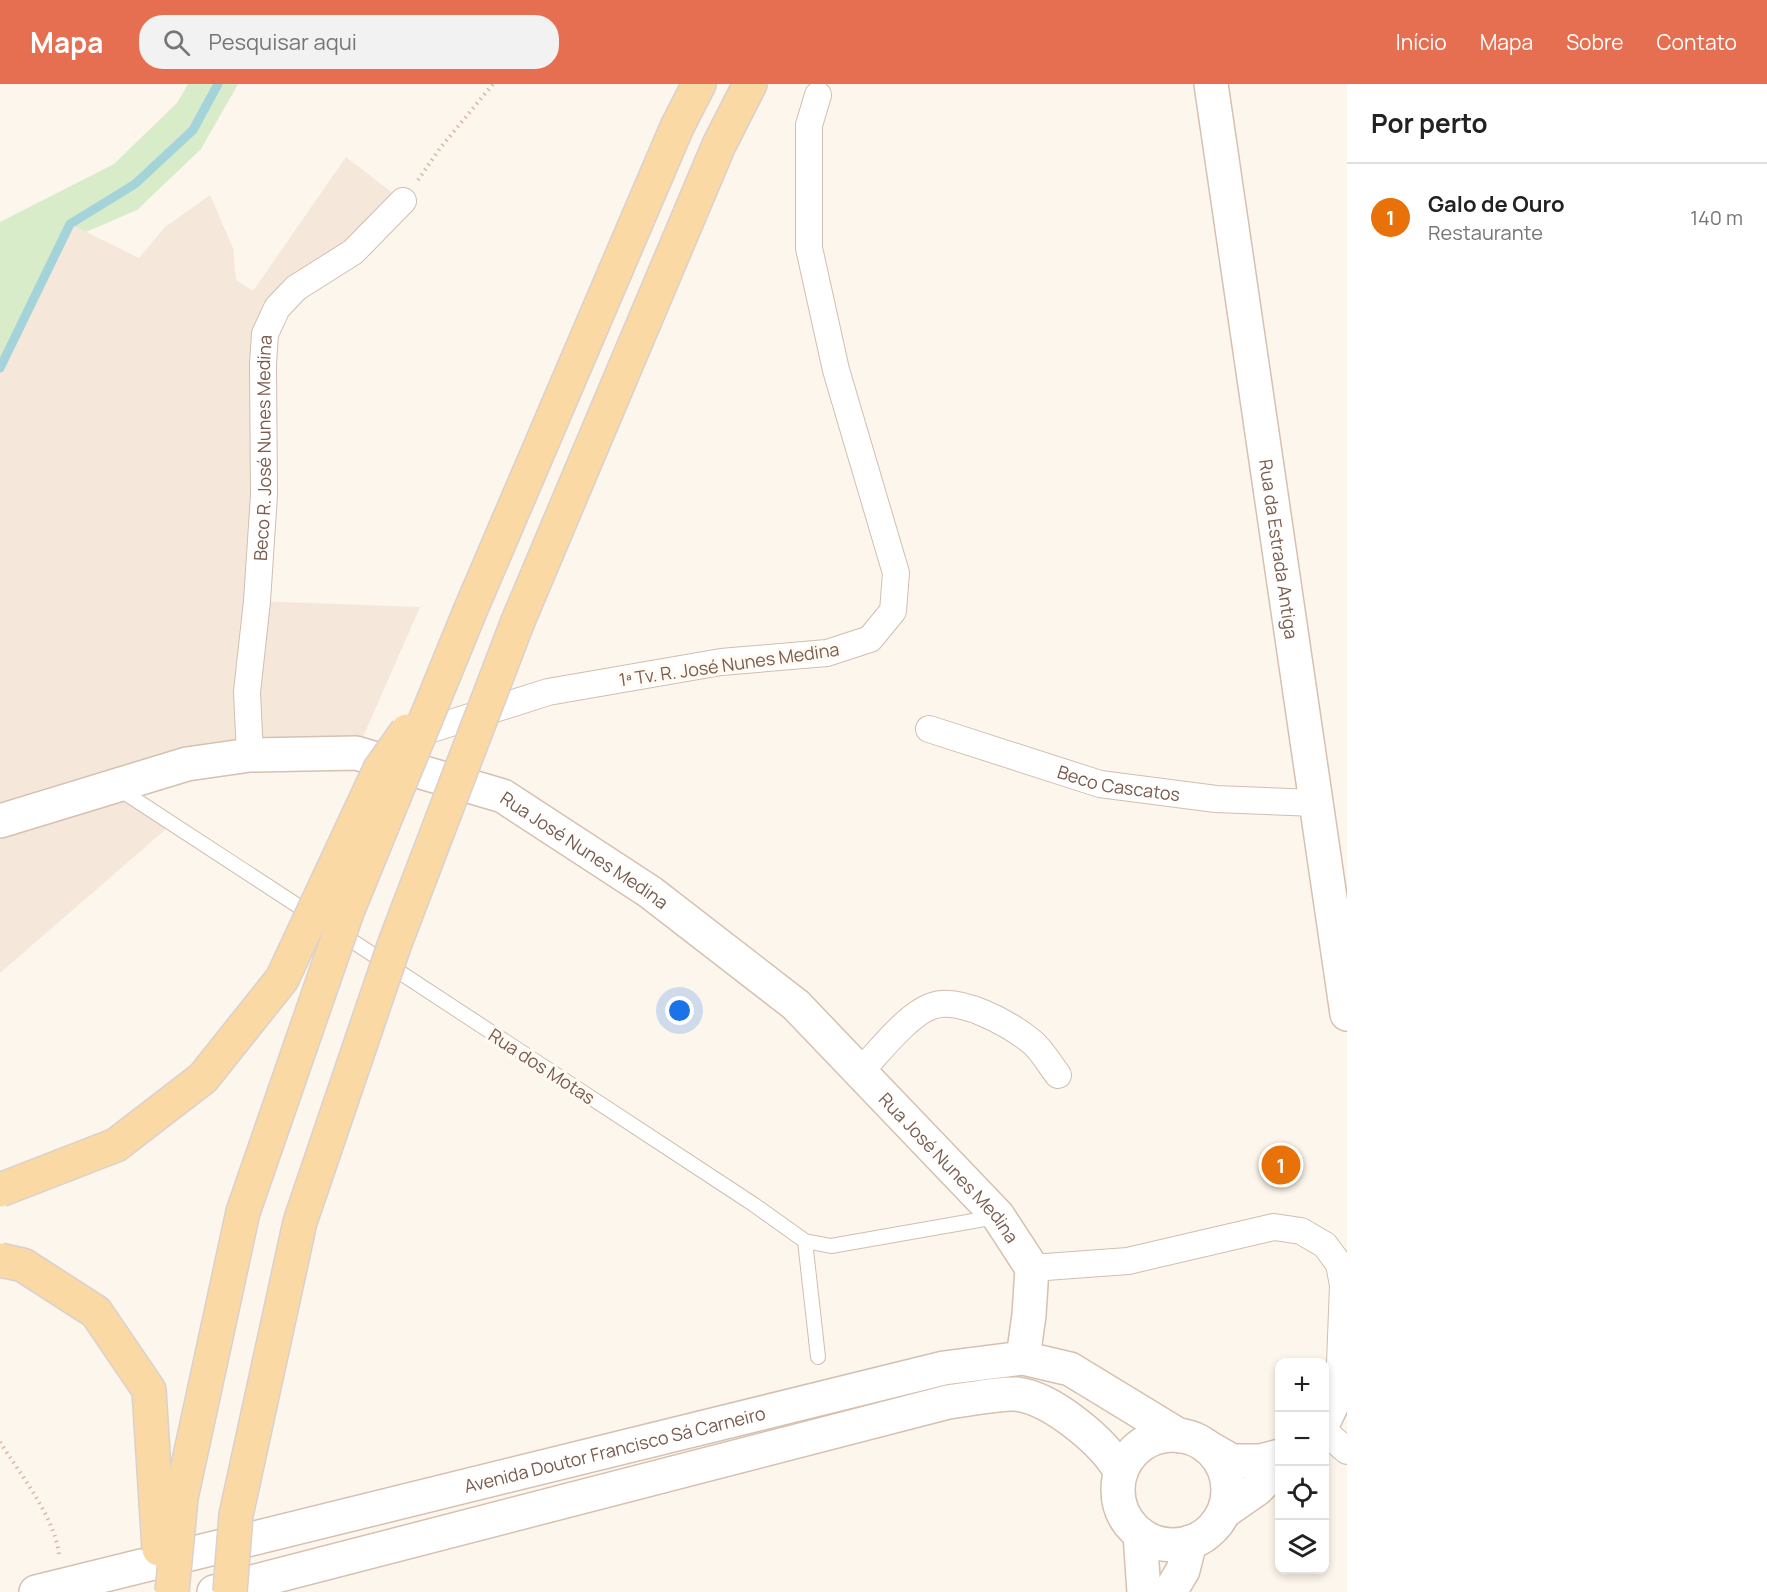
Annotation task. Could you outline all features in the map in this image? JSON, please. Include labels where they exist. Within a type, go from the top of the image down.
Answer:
[{"type":"main road","points":[[172,1592],[181,1498],[243,1212],[347,912],[470,611],[676,128],[699,84]]},
{"type":"main road","points":[[230,1592],[236,1515],[300,1222],[395,943],[518,621],[719,145],[750,84]]},
{"type":"main road","name":"Rua da Estrada Antiga","points":[[1211,84],[1347,1014]]},
{"type":"main road","points":[[0,1190],[116,1145],[203,1078],[282,979],[380,770],[442,680]]},
{"type":"main road","name":"Rua José Nunes Medina","points":[[0,821],[187,764],[250,755],[356,753],[503,796],[650,892],[796,1005],[998,1216],[1032,1268]]},
{"type":"main road","points":[[0,1260],[23,1264],[96,1312],[148,1390],[157,1497],[161,1592]]},
{"type":"main road","points":[[1023,1358],[1032,1268]]},
{"type":"main road","name":"Avenida Doutor Francisco Sá Carneiro","points":[[50,1589],[944,1368],[1023,1358],[1070,1369],[1193,1441],[1232,1461],[1261,1461],[1275,1457]]},
{"type":"main road","points":[[1328,1412],[1343,1381]]},
{"type":"main road","name":"Avenida Doutor Francisco Sá Carneiro","points":[[214,1592],[948,1402],[1016,1394],[1041,1401],[1082,1428],[1112,1457],[1121,1472]]},
{"type":"main road","points":[[1161,1437],[1193,1441],[1220,1462],[1228,1482],[1228,1497],[1224,1512],[1216,1525],[1204,1536],[1190,1542],[1173,1545],[1156,1542],[1140,1534],[1128,1522],[1120,1506],[1118,1489],[1121,1472],[1130,1456],[1144,1444],[1161,1437]]},
{"type":"main road","points":[[1224,1512],[1257,1489],[1279,1466]]},
{"type":"main road","points":[[1140,1534],[1144,1592]]},
{"type":"main road","points":[[1170,1592],[1183,1570],[1190,1542]]},
{"type":"street","name":"1ª Tv. R. José Nunes Medina","points":[[356,753],[548,692],[721,662],[827,653],[870,639],[893,611],[896,573],[836,370],[809,248],[809,125],[818,95]]},
{"type":"street","name":"Beco R. José Nunes Medina","points":[[250,755],[247,692],[257,601],[264,495],[263,364],[266,334],[278,308],[296,288],[354,252],[403,201]]},
{"type":"street","name":"Beco Cascatos","points":[[929,729],[1100,784],[1216,799],[1316,803]]},
{"type":"street","points":[[861,1071],[914,1016],[932,1005],[961,1004],[992,1017],[1034,1043],[1058,1075]]},
{"type":"street","points":[[1032,1268],[1128,1260],[1274,1227],[1301,1231],[1325,1245],[1339,1264],[1343,1285],[1343,1381]]},
{"type":"street","points":[[1329,1435],[1347,1451]]},
{"type":"lane","name":"Rua dos Motas","points":[[114,785],[805,1241],[831,1246],[998,1216]]},
{"type":"lane","points":[[805,1241],[818,1357]]},
{"type":"path","points":[[403,201],[441,147],[493,84]]},
{"type":"path","points":[[0,1442],[43,1510],[58,1544],[50,1589]]},
{"type":"shaded area","points":[[346,157],[403,201],[277,308],[257,601],[420,607],[356,753],[115,785],[173,823],[0,973],[0,368],[70,224],[139,258],[164,228],[210,195],[233,248],[236,280],[253,291]]},
{"type":"green space","points":[[188,84],[238,84],[201,149],[137,210],[86,232],[70,224],[0,368],[0,222],[114,164],[177,103]]},
{"type":"waterway","points":[[0,368],[70,224],[135,184],[193,130],[218,84]]},
{"type":"place","name":"Galo de Ouro","points":[[1281,1165]]}]
